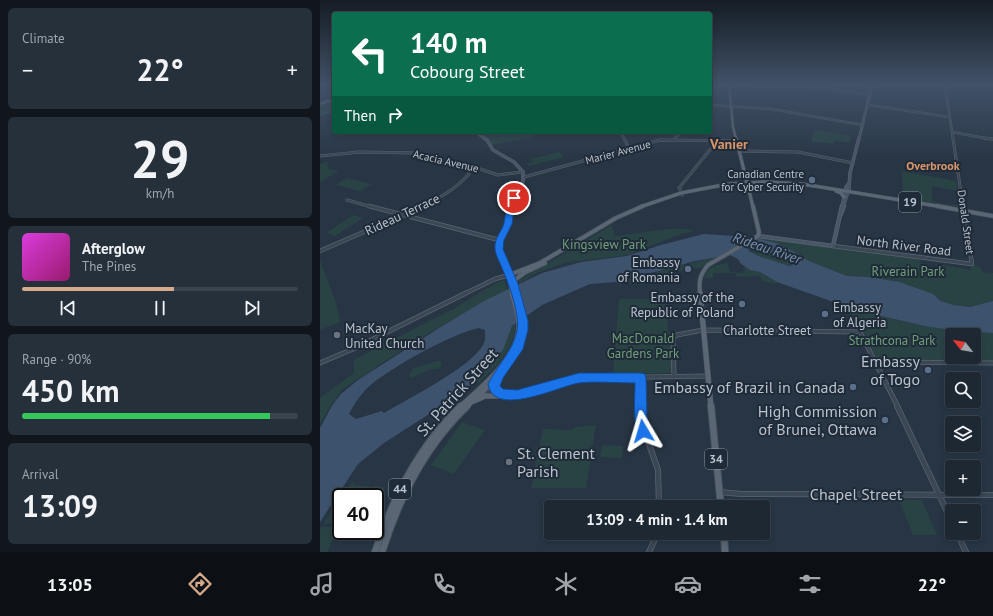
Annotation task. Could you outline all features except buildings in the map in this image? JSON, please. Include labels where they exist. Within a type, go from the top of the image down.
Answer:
[{"type":"main road","points":[[732,111],[737,141],[758,226],[757,237]]},
{"type":"main road","points":[[833,246],[867,111]]},
{"type":"main road","points":[[478,134],[488,142],[493,150],[514,162],[523,172],[524,177],[522,183],[511,204],[508,224],[500,240]]},
{"type":"main road","name":"19","points":[[510,276],[548,258],[628,212],[681,191],[748,182],[793,183],[964,210],[993,217]]},
{"type":"main road","name":"19","points":[[510,276],[528,272],[631,213],[681,191],[717,188],[748,182],[786,184],[847,191]]},
{"type":"main road","points":[[830,190],[841,193],[845,197]]},
{"type":"main road","points":[[845,197],[850,194],[860,194]]},
{"type":"main road","name":"19","points":[[964,210],[993,217]]},
{"type":"main road","name":"North River Road","points":[[757,237],[833,246]]},
{"type":"main road","name":"34","points":[[721,500],[703,330],[700,279],[704,270],[716,260],[757,237]]},
{"type":"main road","name":"44","points":[[500,240],[499,252],[510,276]]},
{"type":"main road","points":[[512,286],[516,278],[528,272]]},
{"type":"main road","name":"St. Patrick Street","points":[[382,552],[397,508],[416,471],[439,437],[464,408],[499,374],[517,349],[522,335],[521,322],[510,276]]},
{"type":"main road","name":"St. Patrick Street","points":[[375,552],[392,508],[410,472],[440,428],[505,361],[516,340],[521,322]]},
{"type":"main road","points":[[464,408],[482,397],[499,395],[494,386],[499,374]]},
{"type":"main road","points":[[725,540],[726,552]]},
{"type":"street","points":[[781,111],[863,125]]},
{"type":"street","points":[[907,111],[950,117]]},
{"type":"street","name":"Donald Street","points":[[949,111],[972,264]]},
{"type":"street","points":[[952,132],[993,139]]},
{"type":"street","points":[[622,134],[629,149]]},
{"type":"street","points":[[673,140],[679,134]]},
{"type":"street","name":"Marier Avenue","points":[[524,177],[660,140],[737,141]]},
{"type":"street","points":[[681,191],[717,141]]},
{"type":"street","points":[[740,151],[798,152],[853,163]]},
{"type":"street","name":"Acacia Avenue","points":[[320,156],[359,152],[417,153],[429,156],[447,164],[470,167],[499,175],[523,172]]},
{"type":"street","name":"Rideau Terrace","points":[[321,251],[403,215],[439,197],[468,177],[468,168],[470,167]]},
{"type":"street","points":[[347,200],[500,240]]},
{"type":"street","name":"North River Road","points":[[833,246],[972,264]]},
{"type":"street","points":[[320,363],[362,345],[490,282],[510,276]]},
{"type":"street","name":"Charlotte Street","points":[[674,377],[674,336],[703,330],[860,332],[876,362]]},
{"type":"street","points":[[945,507],[876,362],[993,363]]},
{"type":"street","points":[[483,390],[499,395],[517,395],[579,378],[708,376]]},
{"type":"street","points":[[640,378],[641,422],[658,470],[659,500]]},
{"type":"street","name":"Chapel Street","points":[[720,492],[741,494],[993,495]]},
{"type":"street","points":[[649,552],[655,540]]},
{"type":"street","points":[[960,540],[966,552]]},
{"type":"green space","points":[[320,111],[332,111],[332,113],[320,116]]},
{"type":"green space","points":[[817,130],[851,136],[849,143],[834,140],[833,144],[819,142],[812,143],[811,142],[813,141],[811,140],[814,131]]},
{"type":"green space","points":[[481,134],[536,134],[529,138],[491,145],[490,141]]},
{"type":"green space","points":[[559,152],[564,157],[529,166],[527,164],[533,162],[531,159]]},
{"type":"green space","points":[[327,161],[329,169],[339,171],[320,182],[320,164]]},
{"type":"green space","points":[[902,171],[956,181],[958,191],[932,186],[932,201],[942,204],[956,205],[958,203],[959,207],[914,201],[913,197],[903,195]]},
{"type":"green space","points":[[347,178],[372,184],[360,191],[335,185]]},
{"type":"green space","points":[[353,215],[363,218],[335,236],[326,233]]},
{"type":"green space","name":"Kingsview Park","points":[[612,225],[615,236],[668,229],[688,229],[693,231],[678,235],[628,255],[570,262],[539,272],[520,283],[518,281]]},
{"type":"green space","name":"Riverain Park","points":[[761,238],[919,258],[923,267],[938,269],[938,266],[941,267],[942,265],[971,270],[971,265],[979,266],[983,272],[993,273],[993,301],[972,306],[949,305],[938,297],[868,277],[847,276],[809,261],[784,246],[759,240]]},
{"type":"green space","points":[[754,248],[771,252],[792,263],[793,265],[790,266],[761,257],[748,251]]},
{"type":"green space","points":[[716,257],[700,268],[676,272],[675,279],[649,279],[642,285],[630,284],[628,282],[630,278],[647,276],[674,267]]},
{"type":"green space","points":[[320,260],[336,303],[340,322],[320,330]]},
{"type":"green space","points":[[727,263],[730,272],[745,273],[744,266],[750,270],[760,272],[777,282],[775,284],[762,281],[760,276],[736,277],[735,273],[713,273],[713,278],[704,278],[708,271],[716,265]]},
{"type":"green space","points":[[504,280],[508,291],[433,331],[342,390],[320,424],[320,398],[354,373],[354,360],[453,309]]},
{"type":"green space","name":"MacDonald Gardens Park","points":[[667,299],[668,332],[676,332],[677,334],[672,335],[671,338],[672,371],[670,373],[615,374],[613,372],[619,300]]},
{"type":"green space","name":"Strathcona Park","points":[[847,306],[882,317],[945,328],[945,361],[878,361],[865,334],[856,328]]},
{"type":"green space","points":[[515,324],[512,341],[503,356],[479,383],[472,382],[503,350],[511,328]]},
{"type":"green space","name":"Strathcona Park","points":[[981,332],[993,333],[993,361],[981,361]]},
{"type":"green space","points":[[440,361],[442,366],[438,369],[431,369],[412,378],[409,375],[412,369]]},
{"type":"green space","points":[[462,422],[485,430],[454,474],[431,465]]},
{"type":"green space","points":[[596,425],[586,488],[531,488],[543,429],[571,430],[575,427]]},
{"type":"green space","points":[[602,445],[623,446],[622,458],[600,457]]},
{"type":"green space","points":[[353,482],[356,485],[369,486],[368,488],[347,488]]},
{"type":"green space","points":[[373,486],[380,486],[380,488],[372,488]]},
{"type":"green space","points":[[899,500],[922,500],[937,535],[913,535]]},
{"type":"green space","points":[[332,509],[332,523],[324,524]]},
{"type":"green space","points":[[332,526],[333,540],[327,552],[320,552],[320,527]]},
{"type":"water","name":"Rideau River","points":[[704,234],[751,237],[776,243],[809,261],[847,276],[868,277],[899,282],[933,294],[941,301],[953,305],[970,307],[993,301],[993,333],[981,332],[981,328],[945,329],[925,326],[859,311],[777,282],[760,272],[750,270],[740,263],[738,259],[730,255],[695,261],[659,271],[620,279],[621,285],[616,282],[590,284],[542,305],[512,326],[503,350],[465,391],[384,443],[358,464],[342,488],[332,488],[332,504],[320,522],[320,428],[333,404],[341,394],[358,380],[439,328],[484,301],[542,273],[581,262],[627,256],[661,245]],"holes":[[[754,248],[770,252],[792,263],[793,265],[790,266],[761,257],[748,251]],[[479,328],[485,330],[484,343],[476,354],[453,373],[384,413],[382,411],[356,419],[349,414],[369,386],[384,375],[439,343]]]},
{"type":"waterway","points":[[320,114],[332,111]]},
{"type":"place","name":"Canadian Centre for Cyber Security","points":[[812,180]]},
{"type":"place","name":"Embassy of Romania","points":[[688,269]]},
{"type":"place","name":"Embassy of the Republic of Poland","points":[[742,304]]},
{"type":"place","name":"Embassy of Algeria","points":[[825,314]]},
{"type":"place","name":"MacKay United Church","points":[[337,335]]},
{"type":"place","name":"Embassy of Togo","points":[[928,370]]},
{"type":"place","name":"Embassy of Brazil in Canada","points":[[853,387]]},
{"type":"place","name":"High Commission of Brunei, Ottawa","points":[[885,420]]},
{"type":"place","name":"St. Clement Parish","points":[[509,462]]},
{"type":"district","name":"Vanier","points":[[729,144]]},
{"type":"district","name":"Overbrook","points":[[933,166]]},
{"type":"route","points":[[514,198],[510,208],[508,224],[500,240],[499,252],[511,278],[519,303],[522,330],[517,349],[509,363],[499,374],[494,387],[500,394],[517,395],[579,378],[640,378],[642,392],[641,418],[643,431]]}]
